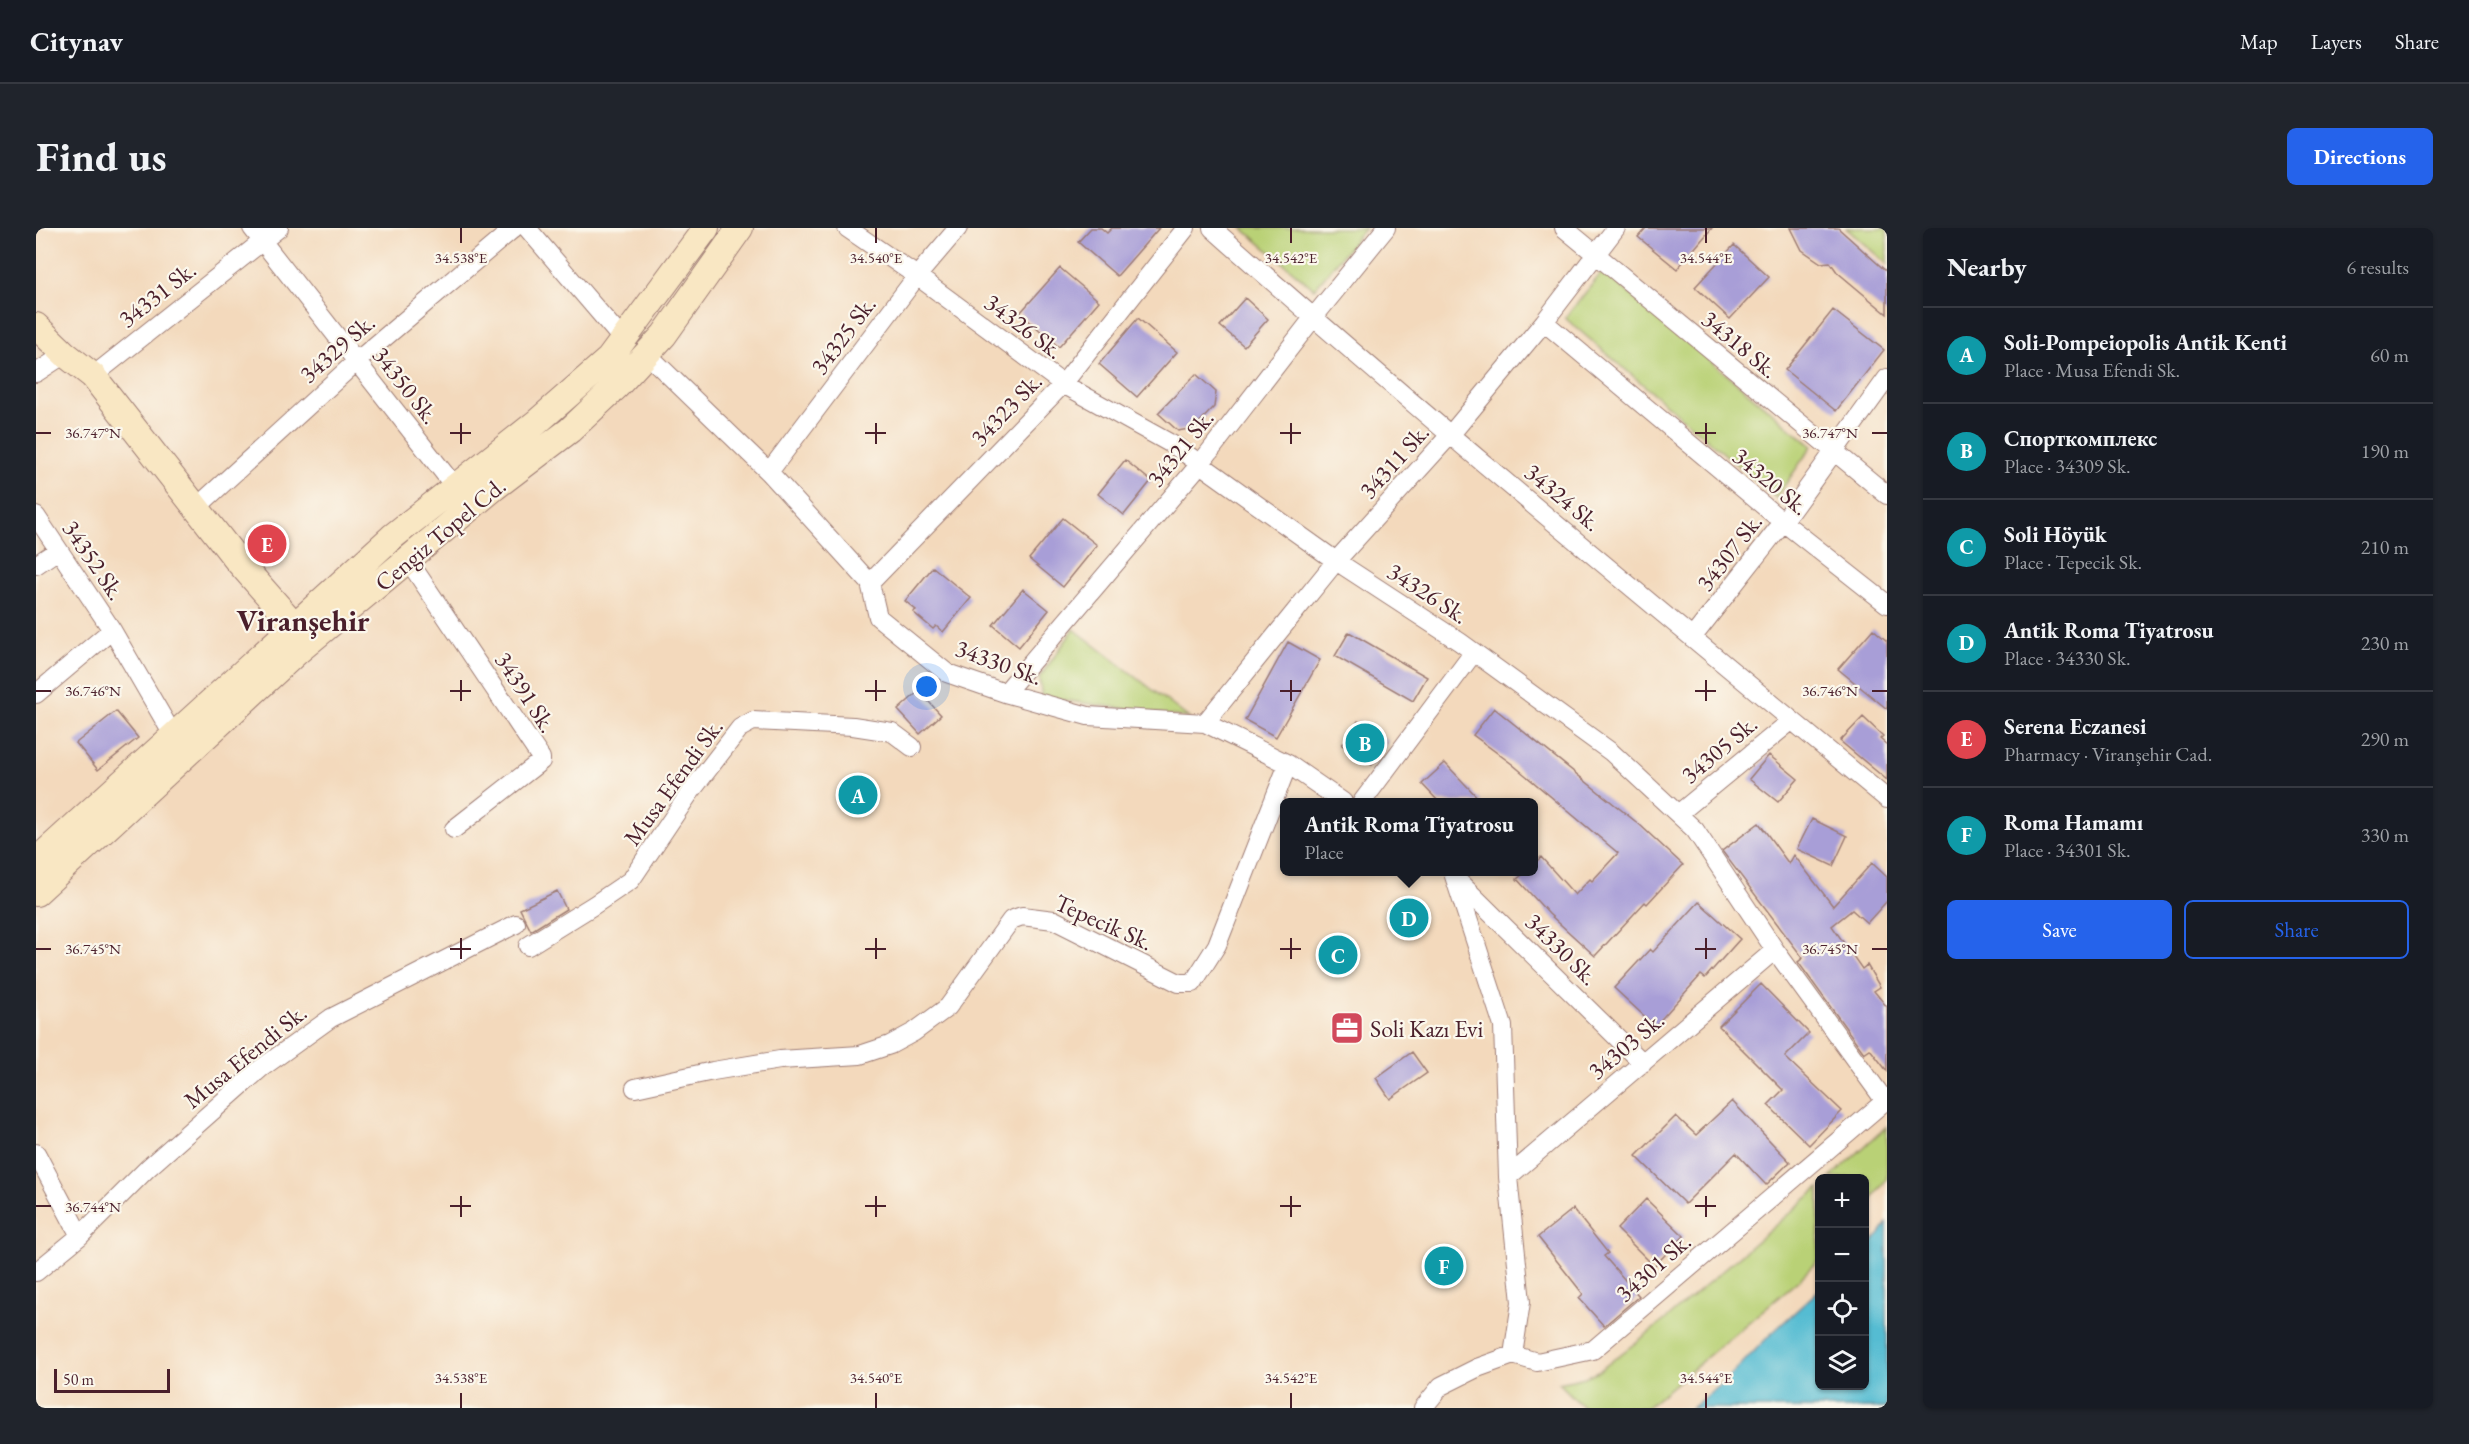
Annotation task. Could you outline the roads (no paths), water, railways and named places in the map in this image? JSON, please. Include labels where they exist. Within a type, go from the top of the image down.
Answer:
[{"type":"street","name":"34331 Sk.","points":[[93,376],[257,235],[279,228]]},
{"type":"street","name":"34329 Sk.","points":[[196,508],[357,361],[513,228]]},
{"type":"street","points":[[527,228],[623,340]]},
{"type":"street","name":"Cengiz Topel Cd.","points":[[36,893],[188,751],[302,633],[327,598],[392,537],[536,423],[609,359],[706,228]]},
{"type":"street","name":"Cengiz Topel Cd.","points":[[36,861],[173,735],[302,633],[408,560],[495,487],[570,430],[617,386],[664,335],[740,228]]},
{"type":"street","name":"34326 Sk.","points":[[847,228],[917,276],[1063,384],[1175,446],[1336,561],[1474,652],[1611,752],[1695,830],[1775,950],[1886,1099]]},
{"type":"street","name":"34325 Sk.","points":[[769,472],[917,276],[958,228]]},
{"type":"street","name":"34323 Sk.","points":[[870,583],[1063,384],[1186,228]]},
{"type":"street","name":"34324 Sk.","points":[[1212,228],[1313,318],[1692,638],[1887,799]]},
{"type":"street","name":"34321 Sk.","points":[[1005,693],[1200,464],[1386,228]]},
{"type":"street","name":"34318 Sk.","points":[[1564,228],[1887,495]]},
{"type":"street","name":"34311 Sk.","points":[[1205,723],[1336,561],[1451,434],[1544,322],[1616,228]]},
{"type":"street","name":"34350 Sk.","points":[[257,235],[455,487]]},
{"type":"street","name":"34320 Sk.","points":[[1544,322],[1783,522],[1887,604]]},
{"type":"street","points":[[36,326],[65,354],[93,376],[237,560],[302,633]]},
{"type":"street","points":[[36,373],[65,354]]},
{"type":"street","name":"34330 Sk.","points":[[647,354],[769,472],[870,583],[878,617],[947,673],[1005,693],[1088,716],[1205,723],[1288,764],[1337,798]]},
{"type":"street","name":"34307 Sk.","points":[[1692,638],[1783,522],[1832,451],[1887,378]]},
{"type":"street","name":"34352 Sk.","points":[[36,516],[112,630],[173,735]]},
{"type":"street","points":[[36,564],[58,550]]},
{"type":"street","name":"34391 Sk.","points":[[408,560],[541,758],[541,761],[454,829]]},
{"type":"street","points":[[36,694],[112,630]]},
{"type":"street","points":[[1365,798],[1474,652]]},
{"type":"street","name":"34305 Sk.","points":[[1678,814],[1791,720]]},
{"type":"street","name":"Musa Efendi Sk.","points":[[528,946],[631,880],[689,794],[740,728],[753,721],[853,726],[892,732],[912,747]]},
{"type":"street","name":"Tepecik Sk.","points":[[635,1088],[713,1071],[780,1060],[860,1055],[890,1045],[914,1032],[948,1007],[1011,920],[1022,916],[1054,920],[1179,983],[1192,983],[1217,945],[1288,764]]},
{"type":"street","points":[[1423,1408],[1442,1386],[1477,1368],[1513,1355],[1521,1302],[1508,1177],[1503,1026],[1451,876]]},
{"type":"street","name":"34330 Sk.","points":[[1452,876],[1643,1063]]},
{"type":"street","name":"Musa Efendi Sk.","points":[[36,1272],[80,1236],[148,1168],[260,1069],[331,1018],[516,924]]},
{"type":"street","name":"34303 Sk.","points":[[1508,1177],[1775,950]]},
{"type":"street","name":"34301 Sk.","points":[[1513,1355],[1537,1362],[1593,1350],[1886,1099]]},
{"type":"street","points":[[36,1153],[42,1181],[80,1236]]},
{"type":"water","points":[[1887,1224],[1887,1408],[1691,1408],[1722,1384],[1815,1294],[1815,1390],[1869,1390],[1869,1245]]},
{"type":"place","name":"Serena Eczanesi","points":[[267,544]]},
{"type":"place","name":"Спорткомплекс","points":[[1365,743]]},
{"type":"place","name":"Soli-Pompeiopolis Antik Kenti","points":[[858,795]]},
{"type":"place","name":"Antik Roma Tiyatrosu","points":[[1409,918]]},
{"type":"place","name":"Soli Höyük","points":[[1338,955]]},
{"type":"place","name":"Soli Kazı Evi","points":[[1347,1028]]},
{"type":"place","name":"Roma Hamamı","points":[[1444,1266]]},
{"type":"district","name":"Viranşehir","points":[[303,620]]}]
